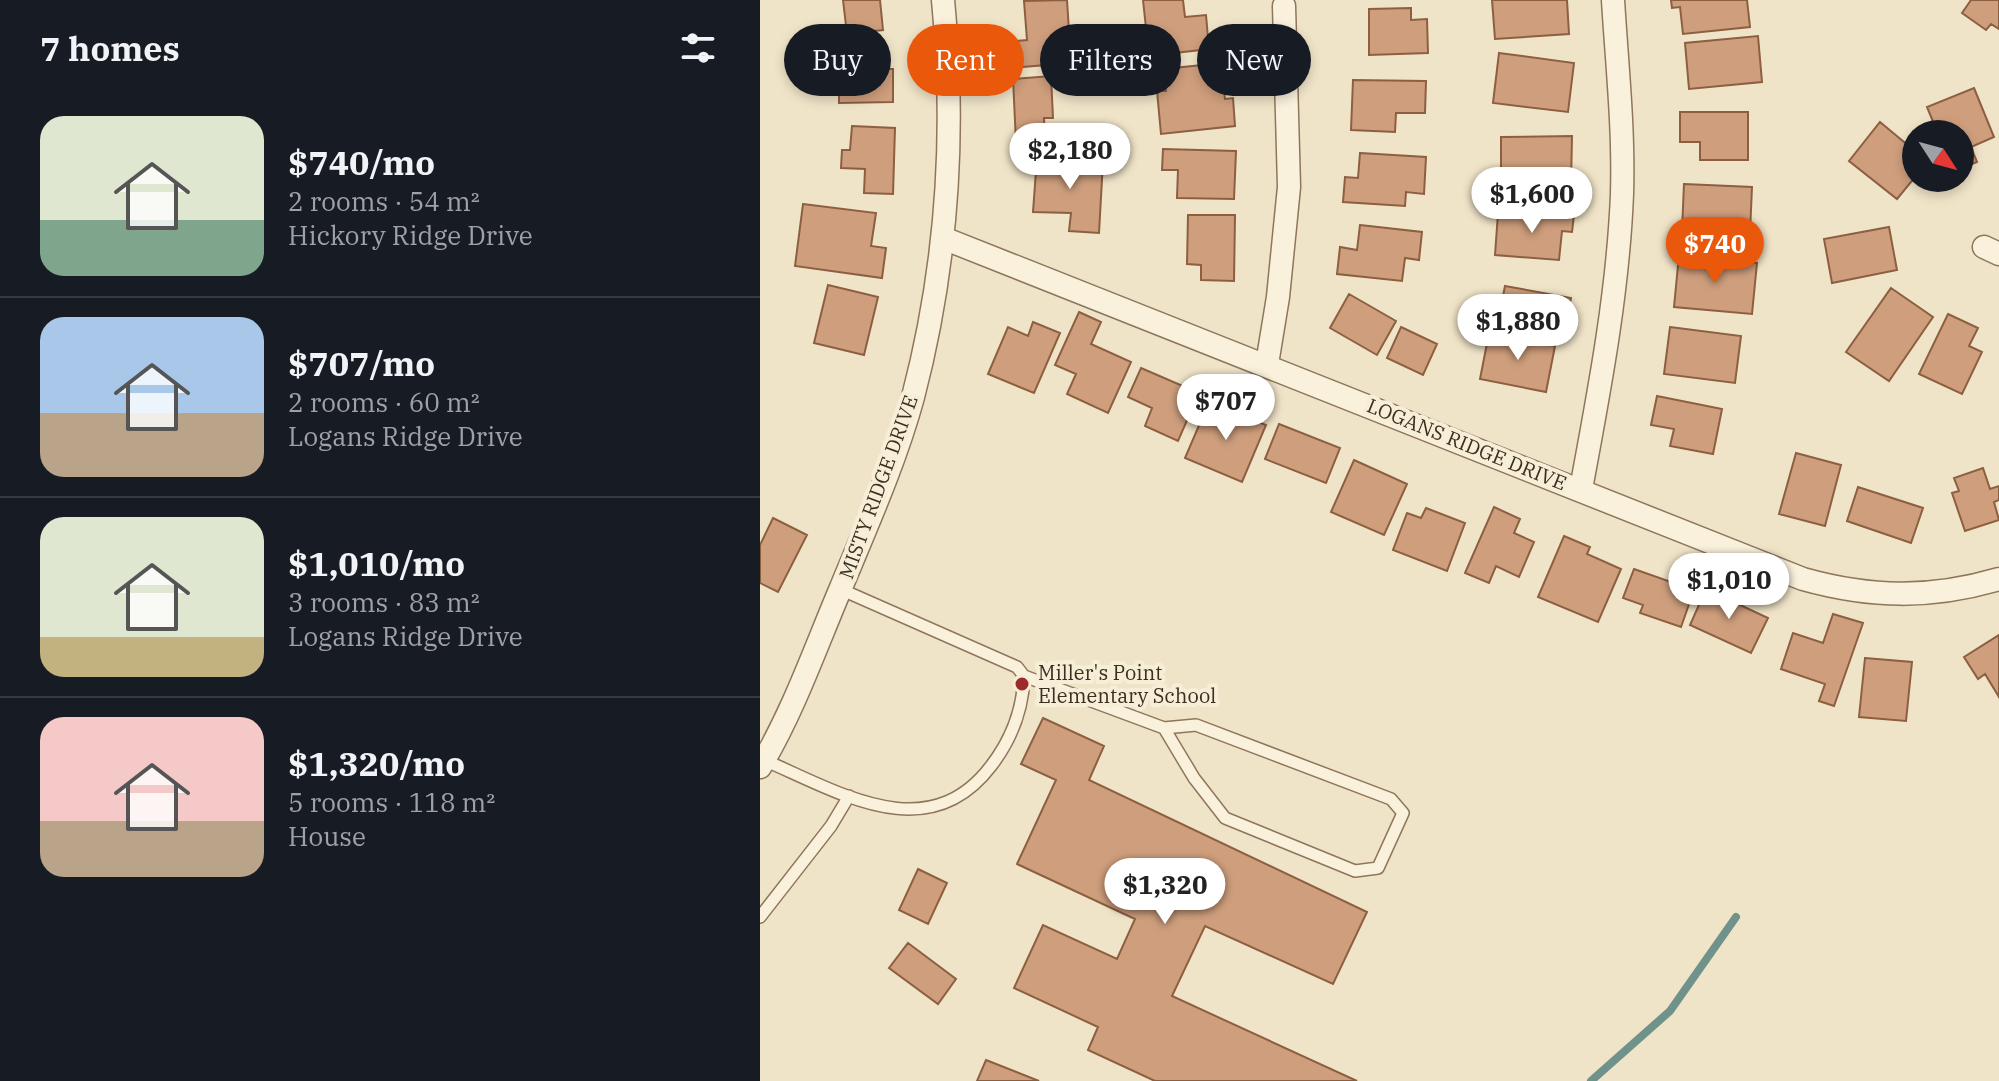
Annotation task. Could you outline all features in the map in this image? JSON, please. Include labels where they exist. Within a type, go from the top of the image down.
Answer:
[{"type":"street","name":"MISTY RIDGE DRIVE","points":[[762,764],[882,488],[912,399],[933,306],[943,238],[950,118],[943,0]]},
{"type":"street","points":[[1581,489],[1608,339],[1621,199],[1623,145],[1613,0]]},
{"type":"street","points":[[1267,364],[1278,297],[1289,187],[1284,6]]},
{"type":"street","name":"LOGANS RIDGE DRIVE","points":[[943,238],[1803,579],[1871,594],[1937,594],[1999,579]]},
{"type":"lane","points":[[840,589],[1017,667],[1024,676],[1164,728],[1196,725],[1391,799],[1403,813],[1378,868],[1355,871],[1225,818],[1194,778],[1164,728]]},
{"type":"lane","points":[[762,764],[849,796],[901,811],[930,810],[955,800],[977,784],[1003,751],[1019,712],[1024,676]]},
{"type":"lane","points":[[760,917],[831,826],[849,796]]},
{"type":"building","points":[[843,0],[880,0],[882,24],[846,24]]},
{"type":"building","points":[[1067,0],[1069,24],[1040,24],[1040,66],[1024,67],[1024,40],[1027,40],[1024,1]]},
{"type":"building","points":[[1143,0],[1183,0],[1185,17],[1206,15],[1207,24],[1197,24],[1197,50],[1181,52],[1181,24],[1146,24]]},
{"type":"building","points":[[1492,0],[1567,0],[1569,34],[1495,39]]},
{"type":"building","points":[[1671,0],[1747,0],[1750,27],[1683,34],[1680,7],[1672,8]]},
{"type":"building","points":[[1971,0],[1999,0],[1999,29],[1991,24],[1986,30],[1962,13]]},
{"type":"building","points":[[1411,8],[1411,20],[1427,19],[1428,53],[1369,55],[1369,9]]},
{"type":"building","points":[[1758,36],[1762,82],[1689,89],[1685,43]]},
{"type":"building","points":[[1499,53],[1574,63],[1568,112],[1493,103]]},
{"type":"building","points":[[1197,66],[1197,96],[1233,98],[1235,126],[1161,134],[1157,96],[1181,96],[1181,67]]},
{"type":"building","points":[[893,69],[893,102],[839,103],[839,96],[891,96]]},
{"type":"building","points":[[1040,77],[1040,96],[1052,96],[1053,118],[1044,118],[1045,140],[1016,142],[1014,96],[1024,96],[1024,78]]},
{"type":"building","points":[[1353,80],[1426,81],[1425,113],[1396,113],[1395,132],[1351,130]]},
{"type":"building","points":[[1974,88],[1994,137],[1974,146],[1974,120],[1932,120],[1927,107]]},
{"type":"building","points":[[1680,112],[1748,112],[1748,160],[1700,160],[1700,142],[1680,142]]},
{"type":"building","points":[[1880,122],[1902,140],[1903,192],[1897,199],[1849,161]]},
{"type":"building","points":[[852,126],[895,128],[893,194],[864,193],[865,169],[841,168],[842,150],[850,150]]},
{"type":"building","points":[[1572,136],[1571,184],[1501,184],[1501,137]]},
{"type":"building","points":[[1163,149],[1236,151],[1234,199],[1177,198],[1178,170],[1162,170]]},
{"type":"building","points":[[1360,153],[1426,157],[1424,194],[1406,192],[1405,206],[1343,202],[1345,177],[1358,178]]},
{"type":"building","points":[[1037,157],[1103,161],[1099,233],[1069,231],[1071,213],[1033,212]]},
{"type":"building","points":[[1684,184],[1752,187],[1750,233],[1682,230]]},
{"type":"building","points":[[803,204],[876,213],[871,246],[886,248],[882,278],[795,266]]},
{"type":"building","points":[[1498,213],[1574,215],[1572,232],[1562,231],[1559,260],[1495,255]]},
{"type":"building","points":[[1188,215],[1235,215],[1234,281],[1201,280],[1201,265],[1187,264]]},
{"type":"building","points":[[1360,225],[1422,232],[1419,260],[1405,258],[1402,281],[1337,274],[1340,247],[1357,250]]},
{"type":"building","points":[[1889,227],[1897,270],[1832,283],[1824,239]]},
{"type":"building","points":[[1679,255],[1757,263],[1752,314],[1674,307]]},
{"type":"building","points":[[828,285],[878,297],[864,355],[814,343]]},
{"type":"building","points":[[1505,286],[1571,298],[1563,338],[1497,326]]},
{"type":"building","points":[[1891,288],[1933,317],[1889,381],[1846,352]]},
{"type":"building","points":[[1349,294],[1396,321],[1377,355],[1330,328]]},
{"type":"building","points":[[1079,312],[1101,322],[1091,344],[1131,362],[1108,413],[1067,394],[1076,374],[1055,365]]},
{"type":"building","points":[[1948,314],[1978,328],[1969,346],[1982,352],[1962,394],[1919,374]]},
{"type":"building","points":[[1033,322],[1060,333],[1034,393],[988,374],[1008,327],[1028,336]]},
{"type":"building","points":[[1401,327],[1437,344],[1423,375],[1387,358]]},
{"type":"building","points":[[1670,327],[1741,336],[1735,383],[1664,374]]},
{"type":"building","points":[[1489,333],[1555,346],[1546,392],[1480,379]]},
{"type":"building","points":[[1141,368],[1199,393],[1178,441],[1145,426],[1152,408],[1128,397]]},
{"type":"building","points":[[1657,396],[1722,409],[1713,454],[1670,446],[1674,429],[1651,425]]},
{"type":"building","points":[[1209,402],[1266,425],[1242,482],[1185,458]]},
{"type":"building","points":[[1279,424],[1340,448],[1326,483],[1265,459]]},
{"type":"building","points":[[1796,453],[1841,465],[1825,526],[1779,514]]},
{"type":"building","points":[[1354,460],[1407,484],[1384,535],[1331,512]]},
{"type":"building","points":[[1983,468],[1990,489],[1999,486],[1999,500],[1994,502],[1999,520],[1965,531],[1952,493],[1959,491],[1954,478]]},
{"type":"building","points":[[1858,487],[1923,508],[1911,543],[1847,521]]},
{"type":"building","points":[[1494,507],[1520,519],[1514,533],[1534,542],[1519,577],[1496,566],[1489,583],[1465,573]]},
{"type":"building","points":[[1426,508],[1465,523],[1447,571],[1393,550],[1407,513],[1421,518]]},
{"type":"building","points":[[773,518],[807,535],[778,592],[760,583],[760,545]]},
{"type":"building","points":[[1564,536],[1590,547],[1587,554],[1621,569],[1598,622],[1538,597]]},
{"type":"building","points":[[1634,569],[1694,590],[1681,627],[1640,613],[1643,605],[1623,598]]},
{"type":"building","points":[[1706,589],[1768,618],[1751,653],[1690,625]]},
{"type":"building","points":[[1833,614],[1863,623],[1834,706],[1819,701],[1825,684],[1781,669],[1793,633],[1823,643]]},
{"type":"building","points":[[1999,635],[1999,697],[1985,674],[1978,679],[1964,657]]},
{"type":"building","points":[[1865,658],[1912,662],[1906,721],[1859,717]]},
{"type":"building","points":[[1043,718],[1104,746],[1089,780],[1367,912],[1333,984],[1205,926],[1172,996],[1357,1081],[1155,1081],[1088,1050],[1098,1027],[1014,988],[1043,925],[1117,959],[1135,919],[1017,864],[1056,780],[1021,764]]},
{"type":"building","points":[[918,869],[947,883],[928,924],[899,910]]},
{"type":"building","points":[[908,943],[956,979],[938,1004],[889,968]]},
{"type":"building","points":[[986,1060],[1039,1081],[977,1081]]},
{"type":"waterway","points":[[1591,1081],[1670,1011],[1736,917]]},
{"type":"place","name":"Miller's Point Elementary School","points":[[1022,684]]}]
